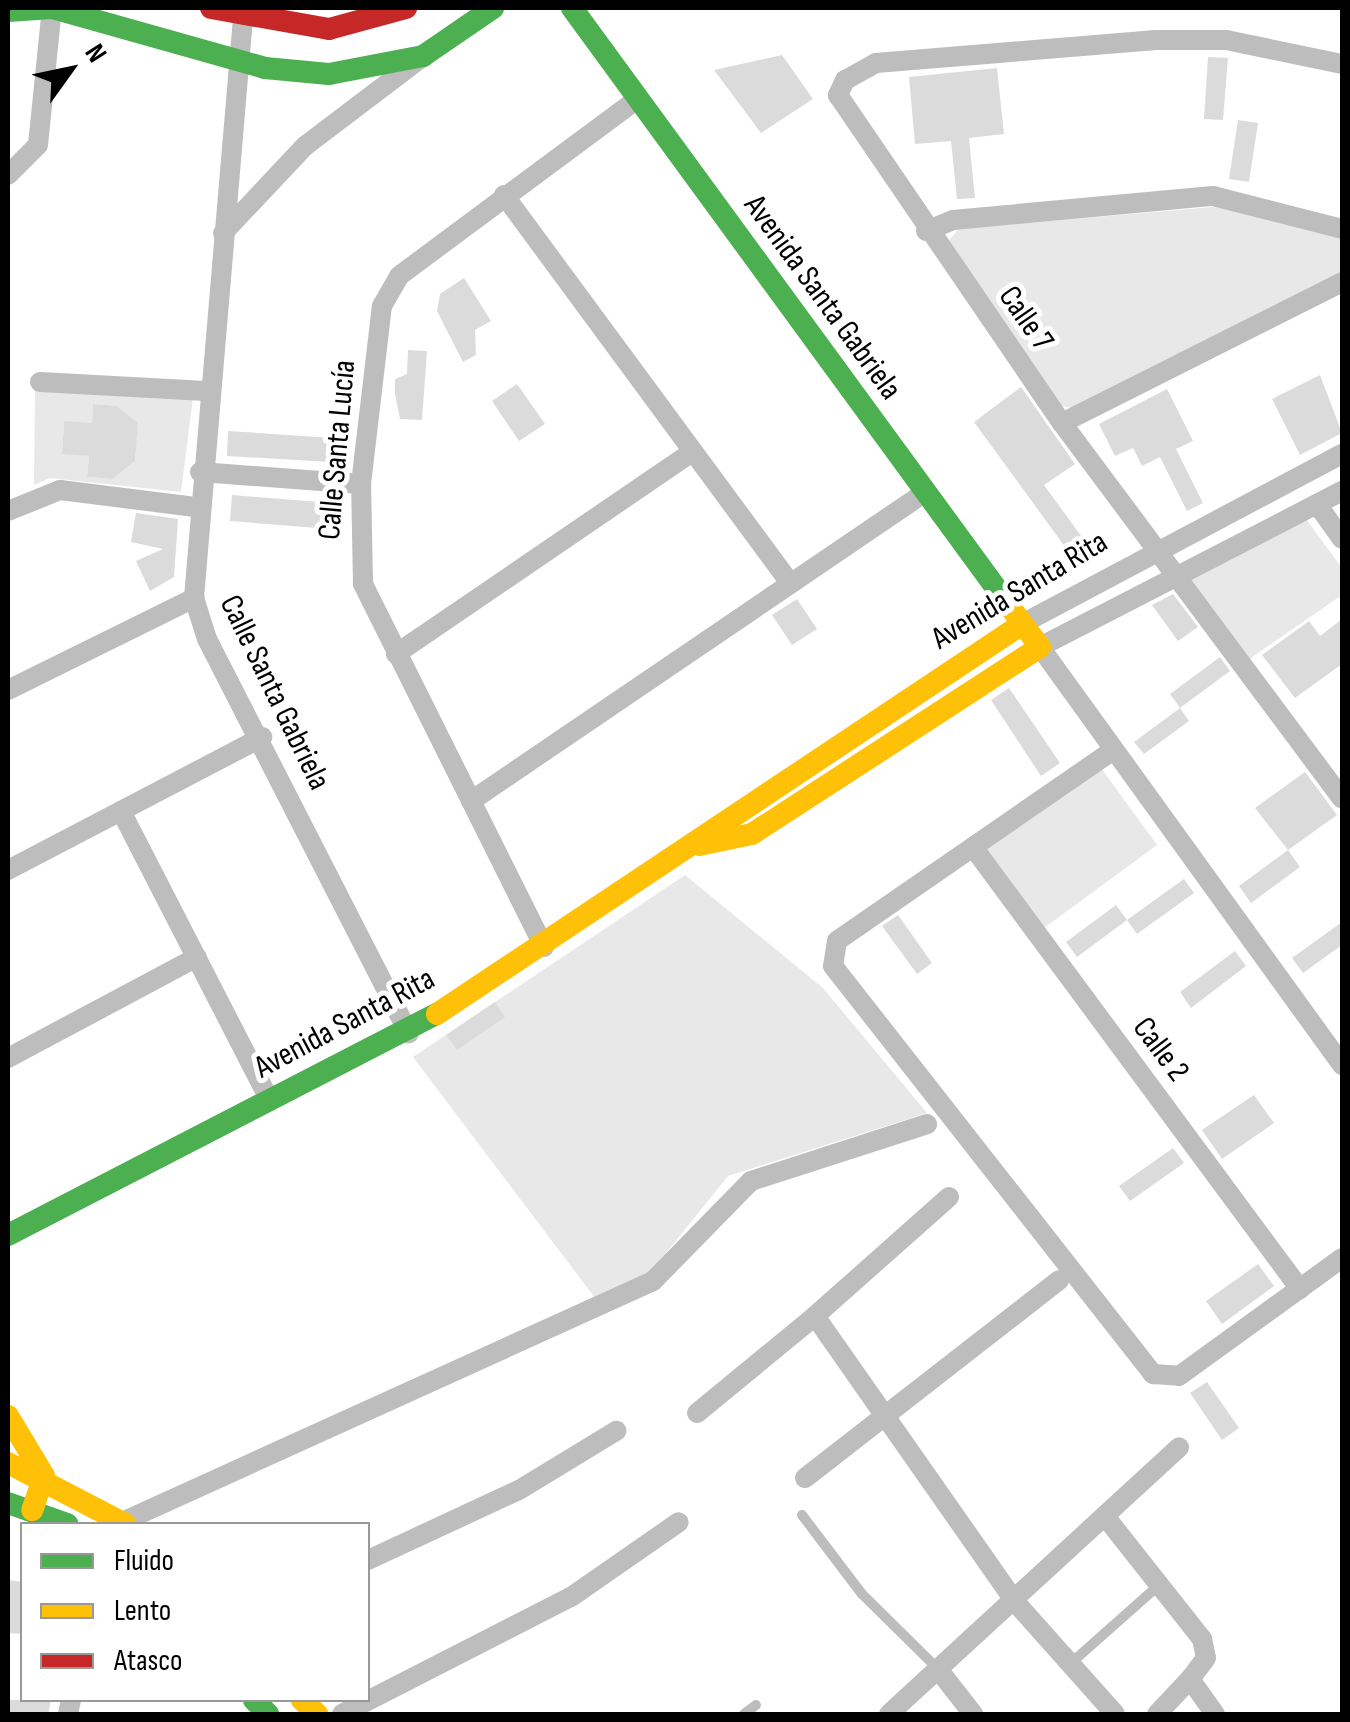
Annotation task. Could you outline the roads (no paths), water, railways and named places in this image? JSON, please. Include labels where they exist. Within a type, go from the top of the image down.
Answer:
[{"type":"street","points":[[8,10],[52,8],[242,62],[330,74],[423,56]]},
{"type":"street","points":[[8,175],[38,145],[52,8]]},
{"type":"street","points":[[211,8],[243,18],[329,29],[406,8]]},
{"type":"street","points":[[222,235],[305,146],[493,8]]},
{"type":"street","name":"Avenida Santa Gabriela","points":[[585,12],[637,99],[1040,647]]},
{"type":"street","name":"Calle Santa Gabriela","points":[[243,18],[242,62],[195,507],[194,598],[409,1033]]},
{"type":"street","name":"Calle 7","points":[[1342,64],[1226,40],[1156,40],[876,62],[845,80],[838,95],[926,231],[1062,423],[1342,798]]},
{"type":"street","name":"Calle Santa Lucía","points":[[544,947],[363,584],[361,484],[389,290],[504,195],[637,99]]},
{"type":"street","points":[[504,195],[790,583]]},
{"type":"street","points":[[926,231],[953,220],[1213,196],[1342,229]]},
{"type":"street","points":[[1062,423],[1342,282]]},
{"type":"street","points":[[40,382],[206,390]]},
{"type":"street","points":[[396,654],[691,453]]},
{"type":"street","name":"Avenida Santa Rita","points":[[8,1235],[409,1033],[699,845],[739,809],[1022,624],[1157,548],[1342,454]]},
{"type":"street","points":[[200,472],[361,484]]},
{"type":"street","points":[[8,511],[60,490],[195,507]]},
{"type":"street","name":"Avenida Santa Rita","points":[[699,845],[752,834],[1040,647],[1174,573],[1342,491]]},
{"type":"street","points":[[472,801],[924,493]]},
{"type":"street","points":[[1317,504],[1342,538]]},
{"type":"street","points":[[8,690],[194,598]]},
{"type":"street","points":[[1040,647],[1112,751],[1341,1059]]},
{"type":"street","points":[[8,870],[262,737]]},
{"type":"street","points":[[1112,751],[831,952],[833,966],[1161,1377],[1179,1376],[1342,1258]]},
{"type":"street","points":[[121,810],[270,1101]]},
{"type":"street","name":"Calle 2","points":[[973,847],[1300,1289]]},
{"type":"street","points":[[8,1058],[197,957]]},
{"type":"street","points":[[126,1522],[653,1282],[750,1181],[927,1124]]},
{"type":"street","points":[[696,1414],[815,1316],[949,1197]]},
{"type":"street","points":[[805,1478],[1058,1280]]},
{"type":"street","points":[[815,1316],[1017,1604],[1115,1714]]},
{"type":"street","points":[[8,1416],[44,1476]]},
{"type":"street","points":[[370,1559],[519,1490],[616,1431]]},
{"type":"street","points":[[889,1714],[1017,1604],[1108,1520],[1179,1447]]},
{"type":"street","points":[[8,1463],[44,1476],[122,1522]]},
{"type":"street","points":[[32,1510],[44,1476]]},
{"type":"street","points":[[8,1503],[62,1522]]},
{"type":"street","points":[[1108,1520],[1206,1648],[1190,1678],[1157,1714]]},
{"type":"street","points":[[370,1700],[571,1597],[679,1522]]},
{"type":"street","points":[[941,1673],[973,1714]]},
{"type":"street","points":[[1190,1678],[1215,1714]]},
{"type":"street","points":[[342,1714],[365,1702]]},
{"type":"lane","points":[[802,1514],[862,1594],[941,1673]]},
{"type":"lane","points":[[1070,1664],[1158,1584]]},
{"type":"lane","points":[[744,1714],[756,1706]]}]
